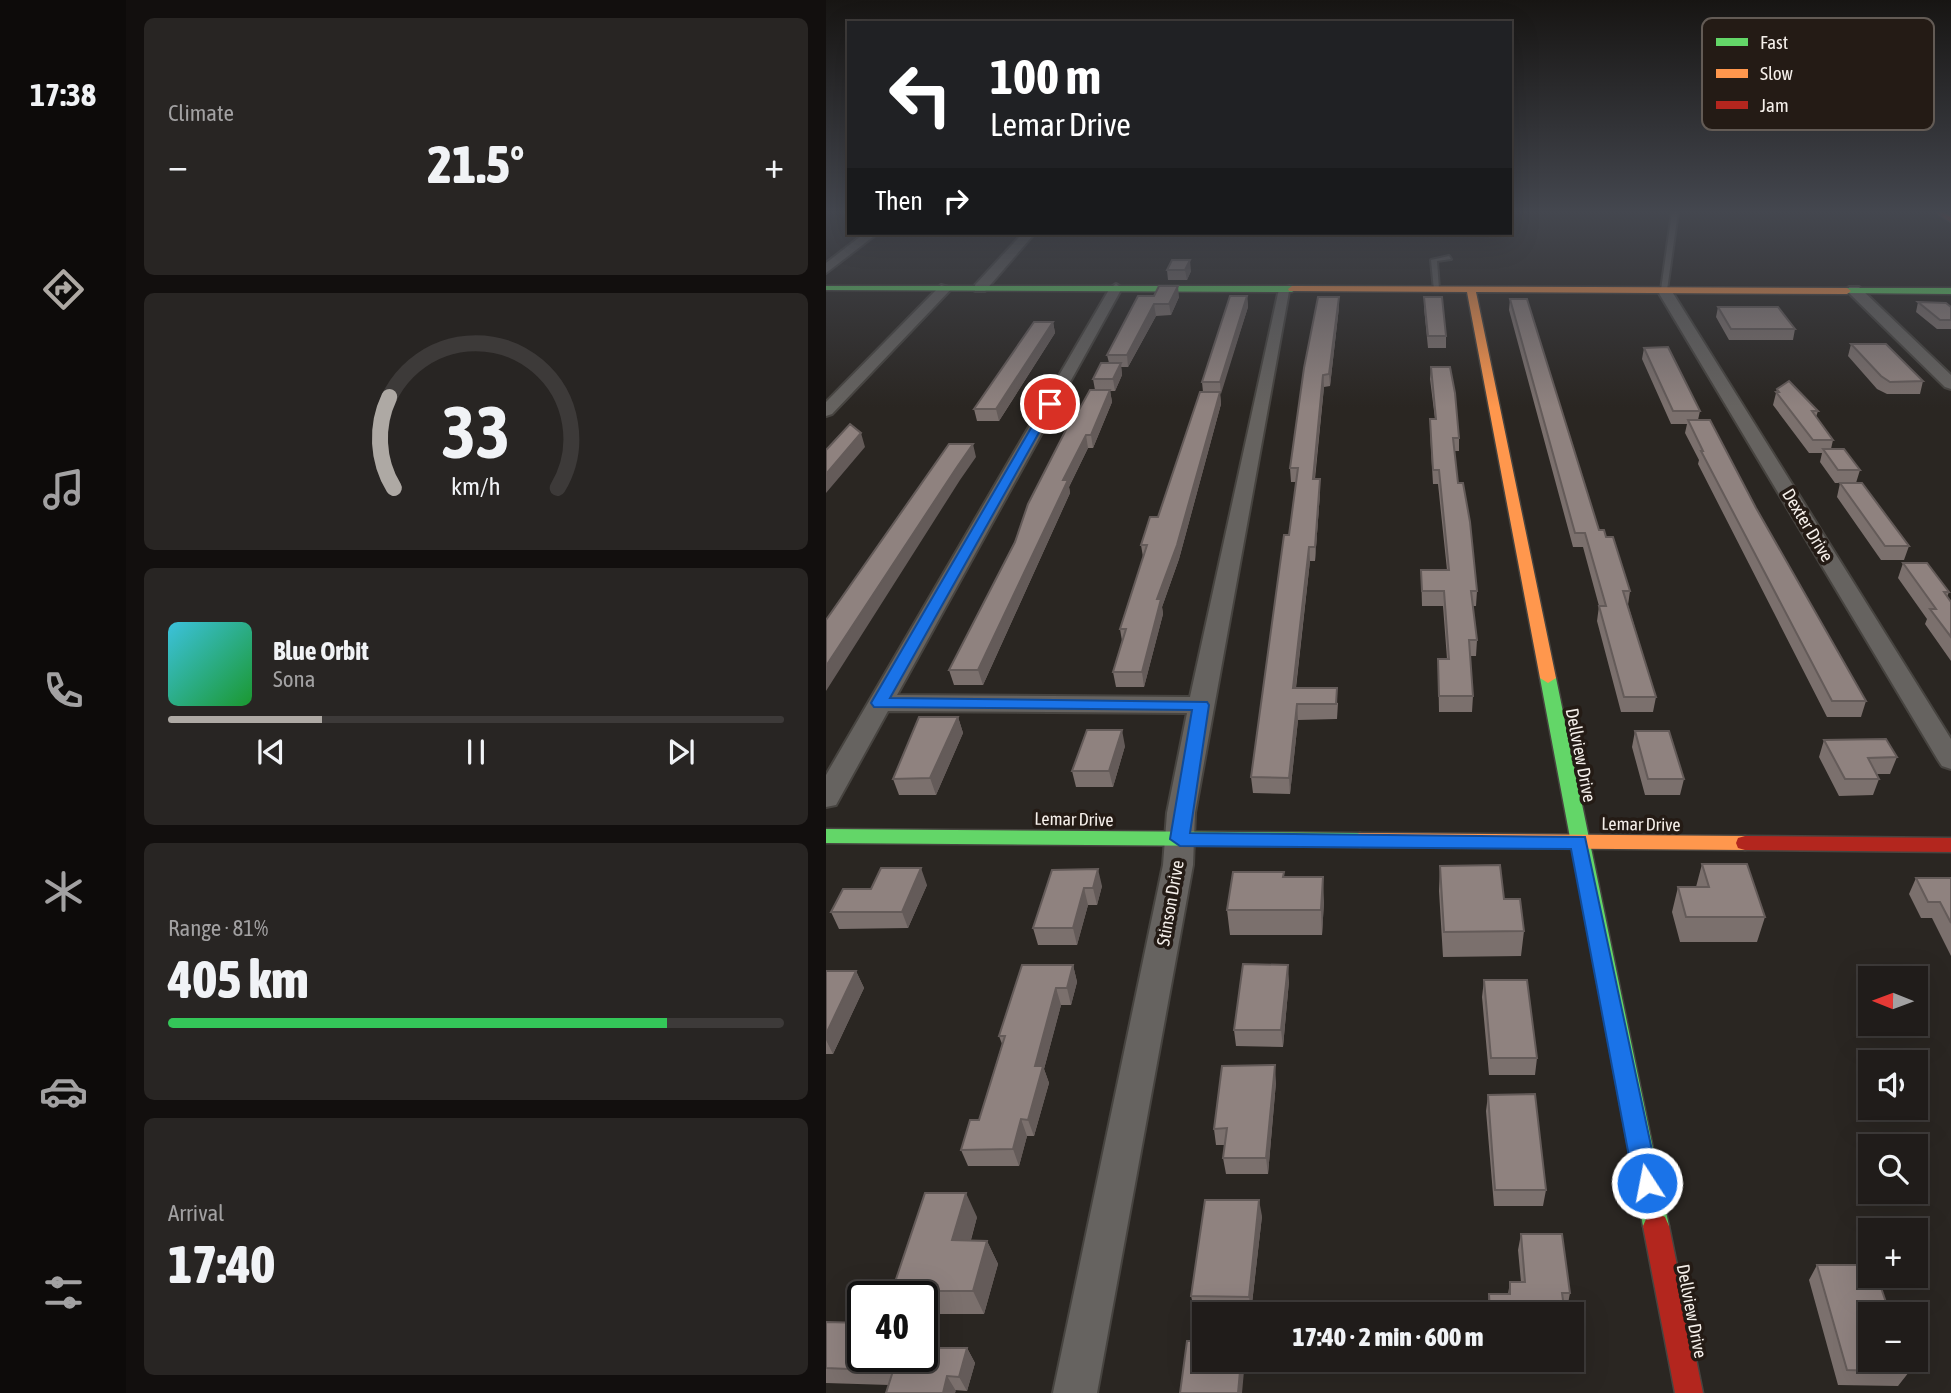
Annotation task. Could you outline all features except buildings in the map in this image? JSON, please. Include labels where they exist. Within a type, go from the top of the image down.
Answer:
[{"type":"street","points":[[980,288],[990,277]]},
{"type":"street","points":[[826,288],[1951,291]]},
{"type":"street","points":[[826,411],[946,288]]},
{"type":"street","points":[[826,798],[1116,288]]},
{"type":"street","name":"Stinson Drive","points":[[1075,1393],[1178,865],[1201,705],[1285,289]]},
{"type":"street","name":"Dellview Drive","points":[[1471,289],[1689,1393]]},
{"type":"street","name":"Dexter Drive","points":[[1664,290],[1951,760]]},
{"type":"street","points":[[1854,290],[1951,384]]},
{"type":"street","points":[[879,703],[1201,705]]},
{"type":"street","name":"Lemar Drive","points":[[826,836],[1951,845]]},
{"type":"lane","points":[[1435,277],[1436,289]]},
{"type":"lane","points":[[1664,290],[1666,277]]},
{"type":"traffic: fast","points":[[826,288],[1292,289]]},
{"type":"traffic: fast","points":[[1847,291],[1951,291]]},
{"type":"traffic: fast","points":[[1548,678],[1656,1226]]},
{"type":"traffic: fast","points":[[826,836],[1360,840]]},
{"type":"traffic: slow","points":[[1292,289],[1847,291]]},
{"type":"traffic: slow","points":[[1471,289],[1548,678]]},
{"type":"traffic: slow","points":[[1360,840],[1745,843]]},
{"type":"traffic: jam","points":[[1745,843],[1951,845]]},
{"type":"traffic: jam","points":[[1656,1226],[1689,1393]]},
{"type":"route","points":[[1050,404],[879,703],[1201,705],[1181,813],[1180,839],[1579,842],[1647,1183]]}]
